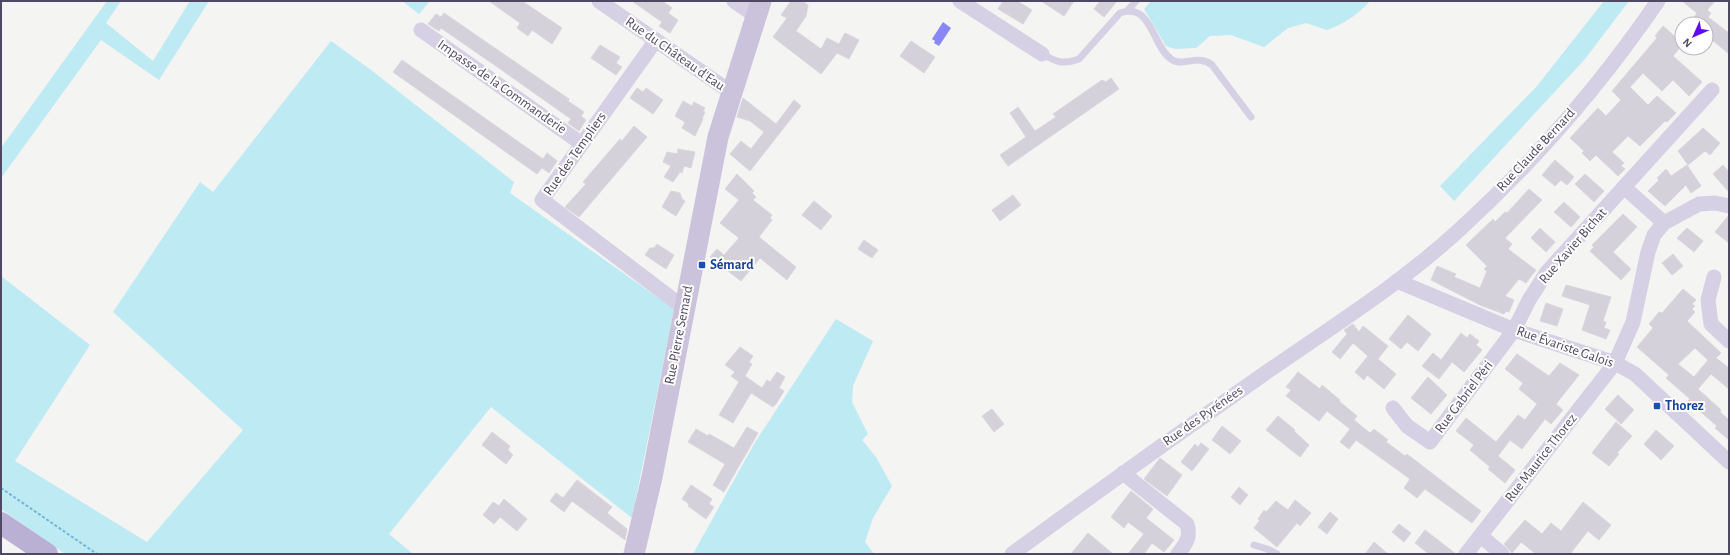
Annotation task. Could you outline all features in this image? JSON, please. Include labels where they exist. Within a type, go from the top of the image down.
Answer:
[{"type":"main road","name":"Rue Pierre Semard","points":[[634,554],[652,477],[718,137],[758,8]]},
{"type":"main road","points":[[1,523],[47,554]]},
{"type":"street","name":"Rue du Château d'Eau","points":[[599,1],[732,93]]},
{"type":"street","points":[[734,1],[758,8]]},
{"type":"street","points":[[960,1],[1042,54]]},
{"type":"street","name":"Rue Claude Bernard","points":[[1397,281],[1458,231],[1529,161],[1609,68],[1658,1]]},
{"type":"street","name":"Impasse de la Commanderie","points":[[421,30],[582,144]]},
{"type":"street","name":"Rue des Templiers","points":[[656,40],[542,200],[684,308]]},
{"type":"street","name":"Rue Xavier Bichat","points":[[1514,330],[1529,300],[1547,272],[1712,90]]},
{"type":"street","points":[[1624,187],[1664,223],[1699,204],[1715,203],[1729,206]]},
{"type":"street","name":"Rue Maurice Thorez","points":[[1466,554],[1615,363],[1633,322],[1654,235],[1664,223]]},
{"type":"street","points":[[1714,277],[1708,300],[1711,324],[1729,341]]},
{"type":"street","name":"Rue Évariste Galois","points":[[1397,281],[1514,330],[1615,363],[1635,374],[1729,462]]},
{"type":"street","name":"Rue des Pyrénées","points":[[1012,554],[1123,473],[1397,281]]},
{"type":"street","name":"Rue Gabriel Péri","points":[[1393,408],[1407,426],[1430,442],[1514,330]]},
{"type":"street","points":[[1123,473],[1129,480],[1187,524],[1189,540],[1178,554]]},
{"type":"street","points":[[1481,536],[1502,554]]},
{"type":"lane","points":[[1042,54],[1059,63],[1079,59],[1120,13],[1128,10],[1136,1]]},
{"type":"lane","points":[[1128,10],[1145,18],[1171,59],[1179,62],[1197,59],[1206,60],[1212,65],[1251,117]]},
{"type":"lane","points":[[1254,545],[1277,554]]},
{"type":"path","points":[[1,488],[97,554]]},
{"type":"shaded area","points":[[107,1],[121,1],[106,23],[153,61],[190,1],[209,1],[159,80],[101,40],[1,178],[1,148]]},
{"type":"shaded area","points":[[402,1],[430,1],[419,14]]},
{"type":"shaded area","points":[[1151,1],[1370,1],[1355,15],[1333,28],[1327,30],[1306,23],[1288,28],[1264,47],[1231,35],[1210,36],[1196,48],[1175,49],[1166,46],[1144,9]]},
{"type":"shaded area","points":[[1604,1],[1629,1],[1585,59],[1454,201],[1440,186],[1537,86]]},
{"type":"shaded area","points":[[943,22],[951,28],[939,46],[934,43],[935,41],[932,39]]},
{"type":"shaded area","points":[[331,41],[371,70],[514,182],[510,193],[674,309],[632,518],[491,407],[389,534],[413,554],[65,554],[1,509],[1,276],[90,345],[15,461],[147,542],[243,430],[113,312],[200,182],[213,192]]},
{"type":"shaded area","points":[[836,319],[873,341],[853,386],[852,402],[868,434],[862,440],[876,457],[892,486],[873,518],[865,542],[874,554],[693,554],[754,444]]},
{"type":"building","points":[[489,1],[522,1],[562,28],[552,44],[532,30],[528,36],[517,28],[520,23]]},
{"type":"building","points":[[632,1],[662,1],[672,8],[668,13],[678,20],[670,33],[659,26],[662,22]]},
{"type":"building","points":[[791,1],[802,1],[808,5],[806,16],[796,31],[821,49],[827,38],[839,44],[845,33],[859,40],[849,59],[837,53],[821,74],[773,37],[787,18],[781,15]]},
{"type":"building","points":[[1003,1],[1017,1],[1032,10],[1023,24],[998,9]]},
{"type":"building","points":[[1041,1],[1074,1],[1064,16]]},
{"type":"building","points":[[1100,1],[1117,1],[1104,17],[1094,9]]},
{"type":"building","points":[[1682,1],[1715,1],[1707,10],[1711,13],[1709,16],[1695,16],[1697,13]]},
{"type":"building","points":[[444,13],[569,99],[568,101],[584,112],[581,116],[586,120],[579,131],[568,123],[571,119],[441,28],[439,31],[428,24],[436,14],[441,17]]},
{"type":"building","points":[[1714,22],[1729,33],[1729,54],[1714,42]]},
{"type":"building","points":[[1663,26],[1674,36],[1673,56],[1702,82],[1689,96],[1673,80],[1662,91],[1643,73],[1630,87],[1648,105],[1657,96],[1676,113],[1667,122],[1665,121],[1640,146],[1628,136],[1612,152],[1624,163],[1621,166],[1625,169],[1618,176],[1596,155],[1590,161],[1582,153],[1584,151],[1570,138],[1598,108],[1606,116],[1621,100],[1612,91],[1657,38],[1655,36]]},
{"type":"building","points":[[911,41],[935,57],[924,73],[900,56]]},
{"type":"building","points":[[600,45],[620,57],[616,63],[622,67],[616,75],[591,58]]},
{"type":"building","points":[[402,60],[543,159],[547,153],[557,161],[549,173],[542,168],[537,174],[393,72]]},
{"type":"building","points":[[1111,78],[1119,89],[1008,166],[1000,155],[1026,137],[1010,113],[1018,107],[1035,131],[1056,117],[1053,114],[1102,80],[1106,82]]},
{"type":"building","points":[[637,88],[643,92],[646,88],[663,100],[653,114],[630,98]]},
{"type":"building","points":[[743,98],[776,124],[794,100],[801,106],[750,171],[730,154],[741,141],[751,149],[764,132],[750,121],[737,117]]},
{"type":"building","points":[[683,101],[692,106],[694,102],[705,108],[703,111],[705,112],[703,119],[695,136],[682,128],[685,122],[675,116]]},
{"type":"building","points":[[634,126],[647,137],[579,217],[565,207],[586,184],[583,182],[620,139],[622,141]]},
{"type":"building","points":[[1703,128],[1720,143],[1710,155],[1705,151],[1688,165],[1678,151]]},
{"type":"building","points":[[678,149],[695,152],[691,168],[684,166],[682,173],[680,172],[673,182],[664,177],[671,166],[663,162],[667,152],[677,154]]},
{"type":"building","points":[[1555,160],[1574,177],[1567,185],[1561,180],[1555,186],[1542,175]]},
{"type":"building","points":[[1687,165],[1701,186],[1691,193],[1686,185],[1665,206],[1648,191],[1659,180],[1657,178],[1666,169],[1671,176]]},
{"type":"building","points":[[1723,165],[1729,172],[1729,192],[1713,174]]},
{"type":"building","points":[[737,174],[754,191],[752,193],[756,197],[753,200],[772,215],[770,218],[772,220],[759,237],[796,267],[787,280],[760,258],[741,281],[710,257],[717,249],[724,255],[739,238],[720,223],[739,200],[725,189]]},
{"type":"building","points":[[1585,174],[1604,191],[1594,202],[1575,184]]},
{"type":"building","points":[[1529,189],[1542,200],[1505,238],[1512,244],[1508,249],[1536,270],[1526,283],[1519,279],[1505,296],[1514,300],[1509,312],[1506,311],[1504,314],[1480,305],[1431,280],[1437,266],[1456,274],[1454,277],[1480,288],[1487,271],[1484,269],[1487,266],[1466,245],[1493,219],[1495,222],[1505,212],[1507,213]]},
{"type":"building","points":[[671,191],[680,193],[682,199],[685,201],[676,216],[662,207]]},
{"type":"building","points":[[1013,195],[1021,205],[1000,221],[992,210]]},
{"type":"building","points":[[814,201],[832,216],[821,230],[802,215]]},
{"type":"building","points":[[1564,202],[1580,217],[1571,227],[1554,212]]},
{"type":"building","points":[[1623,214],[1637,227],[1613,252],[1631,269],[1621,280],[1590,251],[1594,247],[1592,245]]},
{"type":"building","points":[[1729,215],[1729,243],[1715,232]]},
{"type":"building","points":[[1540,228],[1555,242],[1546,252],[1531,238]]},
{"type":"building","points":[[1687,228],[1703,241],[1694,252],[1677,238]]},
{"type":"building","points":[[864,240],[878,250],[872,258],[858,249]]},
{"type":"building","points":[[657,244],[674,255],[666,269],[645,255],[650,248],[654,248]]},
{"type":"building","points":[[1673,254],[1683,266],[1672,275],[1662,263]]},
{"type":"building","points":[[1566,285],[1611,297],[1603,321],[1606,322],[1604,328],[1610,330],[1606,339],[1582,330],[1590,305],[1562,296]]},
{"type":"building","points":[[1683,289],[1696,300],[1692,304],[1695,306],[1692,309],[1695,312],[1687,321],[1721,353],[1716,358],[1729,368],[1729,389],[1711,374],[1698,389],[1721,410],[1720,412],[1729,420],[1729,440],[1715,428],[1717,426],[1688,401],[1690,399],[1666,378],[1669,375],[1637,347],[1653,328],[1649,324],[1659,312],[1662,313]],"holes":[[[1695,348],[1708,360],[1694,377],[1678,364]]]},
{"type":"building","points":[[1546,303],[1563,309],[1557,326],[1540,321]]},
{"type":"building","points":[[1408,315],[1431,334],[1418,351],[1407,342],[1401,349],[1389,339]]},
{"type":"building","points":[[1353,324],[1359,332],[1363,326],[1388,346],[1378,359],[1396,374],[1384,389],[1367,375],[1364,380],[1355,372],[1368,356],[1353,343],[1340,359],[1332,352],[1347,334],[1344,330]]},
{"type":"building","points":[[1461,333],[1467,338],[1470,334],[1479,341],[1476,345],[1482,350],[1464,372],[1452,362],[1439,379],[1422,366],[1433,353],[1441,360]]},
{"type":"building","points":[[740,347],[753,356],[749,362],[752,364],[745,376],[762,388],[767,380],[770,382],[777,372],[785,377],[779,388],[784,391],[773,407],[751,393],[733,423],[719,415],[739,382],[731,376],[735,372],[725,365]]},
{"type":"building","points":[[1517,354],[1549,376],[1560,363],[1579,375],[1556,404],[1563,410],[1551,424],[1545,419],[1522,449],[1510,440],[1498,456],[1515,470],[1505,483],[1488,469],[1490,467],[1470,450],[1474,445],[1456,431],[1466,418],[1496,442],[1518,415],[1525,420],[1537,404],[1519,389],[1523,383],[1505,369]]},
{"type":"building","points":[[1298,372],[1320,389],[1322,385],[1340,400],[1339,401],[1357,416],[1354,420],[1370,433],[1374,429],[1388,440],[1386,442],[1405,456],[1407,454],[1481,511],[1472,523],[1425,489],[1417,498],[1404,488],[1410,479],[1356,440],[1349,449],[1340,442],[1350,429],[1327,411],[1319,421],[1286,396],[1291,390],[1286,387]]},
{"type":"building","points":[[1428,377],[1447,395],[1431,414],[1411,398]]},
{"type":"building","points":[[1618,395],[1634,410],[1621,424],[1605,409]]},
{"type":"building","points":[[992,409],[1004,424],[994,432],[982,416]]},
{"type":"building","points":[[1278,416],[1295,430],[1294,431],[1309,445],[1300,457],[1266,430]]},
{"type":"building","points":[[1616,422],[1632,436],[1617,453],[1619,454],[1609,466],[1592,453]]},
{"type":"building","points":[[1222,426],[1241,441],[1230,454],[1212,440]]},
{"type":"building","points":[[747,427],[758,433],[724,492],[713,485],[725,464],[688,442],[696,429],[708,436],[709,434],[734,448]]},
{"type":"building","points":[[1656,430],[1674,446],[1661,460],[1644,444]]},
{"type":"building","points":[[492,432],[510,446],[508,450],[513,455],[506,464],[482,445]]},
{"type":"building","points":[[1201,443],[1209,449],[1192,471],[1181,462],[1195,444],[1198,447]]},
{"type":"building","points":[[1160,458],[1182,475],[1167,496],[1144,479]]},
{"type":"building","points":[[577,480],[612,507],[607,513],[627,529],[625,540],[572,501],[564,512],[550,501],[556,493],[563,498]]},
{"type":"building","points":[[691,485],[712,499],[709,504],[714,507],[706,519],[688,506],[689,504],[682,499]]},
{"type":"building","points":[[1239,487],[1248,495],[1240,505],[1231,497]]},
{"type":"building","points":[[1131,491],[1153,509],[1146,518],[1174,540],[1164,552],[1152,543],[1144,554],[1128,554],[1144,534],[1128,522],[1124,528],[1111,517]]},
{"type":"building","points":[[504,499],[527,519],[517,531],[500,517],[494,524],[483,515],[493,502],[499,506]]},
{"type":"building","points":[[1295,500],[1311,513],[1300,526],[1297,523],[1277,547],[1254,528],[1260,520],[1258,519],[1264,510],[1266,512],[1276,501],[1288,510]]},
{"type":"building","points":[[1583,502],[1611,525],[1599,540],[1588,531],[1570,554],[1536,554],[1521,542],[1512,553],[1504,544],[1525,520],[1542,534],[1551,523],[1561,531]]},
{"type":"building","points":[[1330,512],[1338,519],[1327,534],[1318,527]]},
{"type":"building","points":[[1399,524],[1411,533],[1404,542],[1392,532]]},
{"type":"building","points":[[1425,530],[1456,554],[1429,554],[1415,543]]},
{"type":"building","points":[[1088,533],[1113,554],[1071,554]]},
{"type":"building","points":[[1374,542],[1388,554],[1365,554]]},
{"type":"place","name":"Sémard","points":[[702,265]]},
{"type":"place","name":"Thorez","points":[[1657,406]]}]
